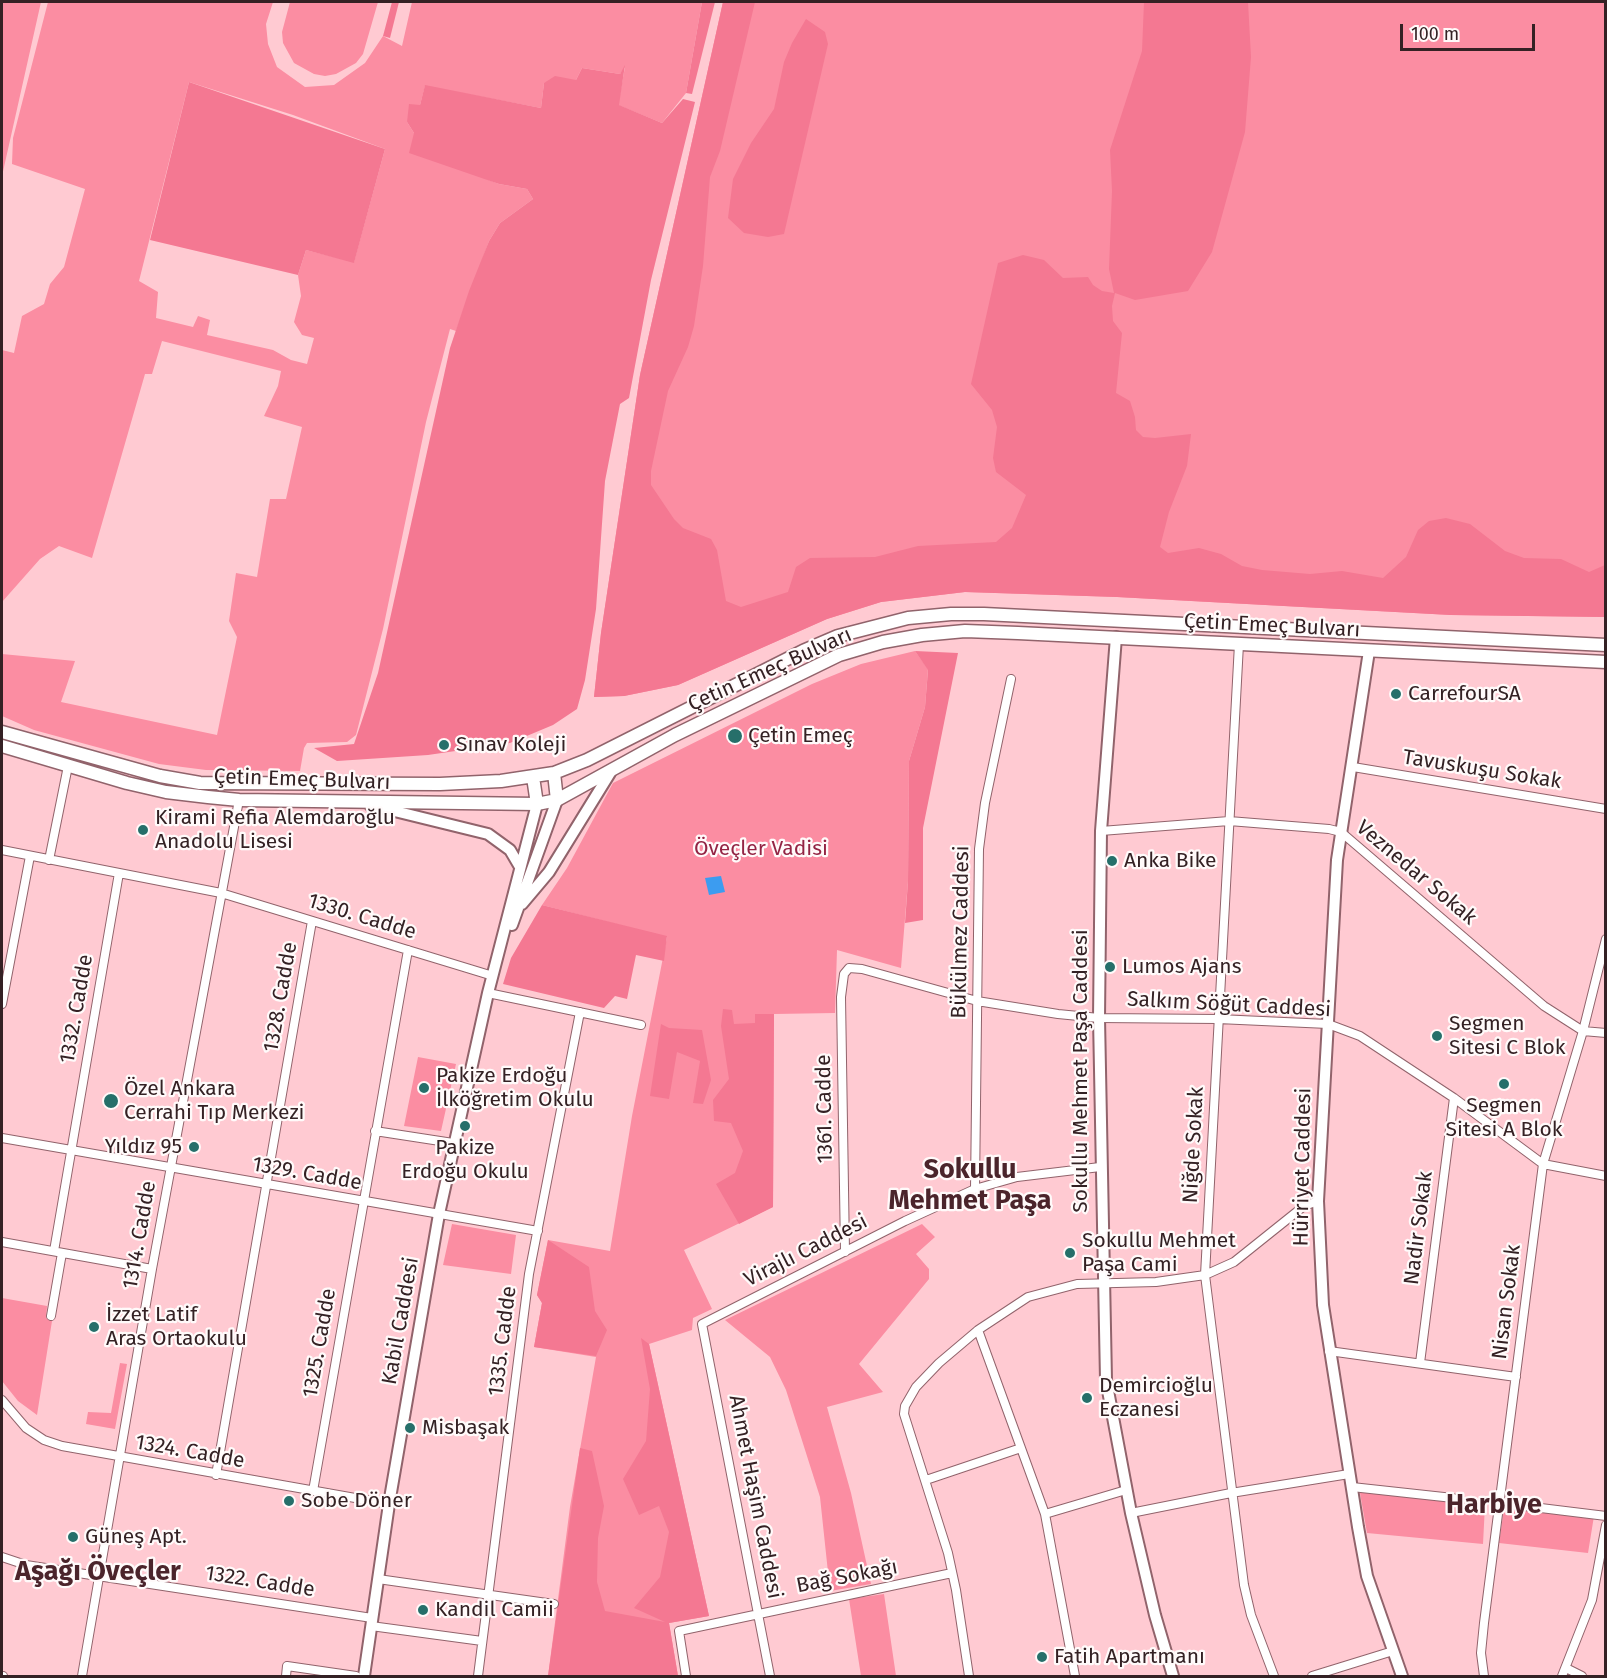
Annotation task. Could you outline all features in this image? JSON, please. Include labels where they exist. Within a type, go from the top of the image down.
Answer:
[{"type":"main road","name":"Çetin Emeç Bulvarı","points":[[5,731],[160,776],[200,783],[440,784],[533,777],[554,773],[587,760],[803,651],[873,626],[951,614],[1605,645]]},
{"type":"main road","points":[[1116,637],[1117,621]]},
{"type":"main road","name":"Çetin Emeç Bulvarı","points":[[4,747],[166,792],[239,800],[537,804],[557,800],[610,773],[675,735],[779,682],[839,655],[883,642],[965,631],[1605,662]]},
{"type":"main road","name":"Sokullu Mehmet Paşa Caddesi","points":[[1116,637],[1101,831],[1100,1167],[1106,1380],[1131,1513],[1155,1615],[1173,1677]]},
{"type":"main road","name":"Hürriyet Caddesi","points":[[1369,651],[1337,860],[1318,1201],[1323,1305],[1349,1474],[1367,1576],[1402,1677]]},
{"type":"main road","points":[[554,773],[557,800]]},
{"type":"main road","points":[[518,909],[549,872],[610,773]]},
{"type":"main road","points":[[533,777],[537,804]]},
{"type":"main road","name":"Kabil Caddesi","points":[[493,976],[557,800]]},
{"type":"main road","points":[[358,802],[488,834],[510,850],[520,867]]},
{"type":"main road","name":"Kabil Caddesi","points":[[364,1677],[389,1504],[453,1143],[488,993],[537,804]]},
{"type":"street","name":"Niğde Sokak","points":[[1239,644],[1205,1275],[1231,1493],[1251,1615],[1274,1677]]},
{"type":"street","name":"Bükülmez Caddesi","points":[[975,1189],[980,841],[1011,679]]},
{"type":"street","points":[[49,860],[68,766]]},
{"type":"street","name":"Tavuskuşu Sokak","points":[[1353,767],[1605,809]]},
{"type":"street","name":"1314. Cadde","points":[[82,1677],[152,1269],[239,800]]},
{"type":"street","name":"Veznedar Sokak","points":[[1101,831],[1229,821],[1341,832],[1544,1006],[1583,1031],[1605,1033]]},
{"type":"street","name":"1330. Cadde","points":[[2,850],[221,893],[493,976]]},
{"type":"street","points":[[2,1005],[30,856]]},
{"type":"street","name":"1332. Cadde","points":[[51,1316],[70,1151],[119,873]]},
{"type":"street","name":"1328. Cadde","points":[[216,1475],[312,921]]},
{"type":"street","name":"Nisan Sokak","points":[[1484,1677],[1481,1653],[1484,1623],[1543,1164],[1583,1031],[1605,939]]},
{"type":"street","name":"1325. Cadde","points":[[313,1491],[362,1201],[408,950]]},
{"type":"street","name":"Salkım Söğüt Caddesi","points":[[849,968],[862,969],[977,1002],[1099,1018],[1218,1019],[1328,1024],[1360,1036],[1454,1098],[1543,1164],[1605,1176]]},
{"type":"street","name":"1361. Cadde","points":[[845,1252],[841,997],[844,974],[849,968]]},
{"type":"street","points":[[488,993],[641,1025]]},
{"type":"street","name":"1335. Cadde","points":[[478,1677],[529,1274],[580,1012]]},
{"type":"street","name":"Nadir Sokak","points":[[1420,1363],[1454,1098]]},
{"type":"street","points":[[375,1131],[453,1143]]},
{"type":"street","name":"1329. Cadde","points":[[2,1138],[170,1169],[538,1231]]},
{"type":"street","name":"Virajlı Caddesi","points":[[702,1324],[975,1189],[1017,1177],[1100,1167]]},
{"type":"street","points":[[969,1677],[952,1573],[926,1480],[904,1414],[905,1406],[916,1387],[939,1363],[978,1330],[1028,1297],[1058,1287],[1156,1282],[1205,1275],[1234,1262],[1304,1206],[1318,1201]]},
{"type":"street","points":[[2,1242],[152,1269]]},
{"type":"street","name":"Ahmet Haşim Caddesi","points":[[702,1324],[760,1612],[770,1677]]},
{"type":"street","points":[[978,1330],[1045,1514],[1075,1677]]},
{"type":"street","points":[[1329,1351],[1516,1377]]},
{"type":"street","name":"1324. Cadde","points":[[2,1401],[26,1428],[44,1440],[68,1448],[389,1504]]},
{"type":"street","points":[[926,1480],[1021,1448]]},
{"type":"street","points":[[1131,1513],[1231,1493],[1349,1474]]},
{"type":"street","points":[[1352,1487],[1453,1497]]},
{"type":"street","points":[[1045,1514],[1126,1490]]},
{"type":"street","points":[[1500,1503],[1605,1516]]},
{"type":"street","points":[[1582,1677],[1564,1672],[1592,1600],[1605,1525]]},
{"type":"street","name":"1322. Cadde","points":[[2,1557],[26,1564],[482,1641]]},
{"type":"street","name":"Bağ Sokağı","points":[[686,1677],[679,1631],[952,1573]]},
{"type":"street","points":[[378,1579],[554,1604]]},
{"type":"street","points":[[1312,1677],[1393,1651]]},
{"type":"street","points":[[286,1677],[287,1666],[356,1677]]},
{"type":"green space","points":[[2,2],[41,2],[2,176]]},
{"type":"green space","points":[[48,2],[273,2],[266,24],[268,44],[277,67],[305,87],[334,85],[365,63],[383,36],[402,46],[412,2],[702,2],[686,93],[662,123],[618,105],[625,67],[620,74],[582,68],[576,80],[544,83],[541,108],[425,86],[420,105],[407,122],[414,133],[456,167],[499,184],[527,189],[533,199],[500,223],[489,241],[456,331],[450,329],[426,422],[383,629],[356,735],[347,742],[307,743],[300,771],[206,770],[159,764],[34,730],[2,716],[2,654],[75,661],[61,702],[217,735],[237,637],[229,621],[236,573],[257,577],[270,499],[286,499],[302,427],[264,416],[278,386],[281,371],[162,341],[152,374],[145,374],[92,558],[59,546],[40,559],[2,602],[2,350],[14,353],[22,316],[44,304],[50,284],[64,267],[85,189],[12,164],[13,138]],"holes":[[[189,82],[293,115],[385,149],[354,262],[306,250],[298,275],[301,296],[294,322],[302,335],[314,338],[307,364],[291,360],[273,350],[207,335],[210,320],[198,316],[193,327],[156,318],[158,292],[139,281]]]},
{"type":"green space","points":[[290,2],[378,2],[363,54],[356,63],[336,74],[325,76],[314,74],[294,63],[283,43],[282,32]]},
{"type":"green space","points":[[723,2],[1605,2],[1605,617],[1451,615],[1117,597],[965,592],[881,602],[827,619],[678,685],[624,696],[594,697],[601,633],[640,375]]},
{"type":"green space","name":"Öveçler Vadisi","points":[[915,651],[928,669],[925,707],[909,761],[908,881],[901,968],[837,950],[835,1013],[774,1014],[773,1207],[684,1250],[712,1309],[693,1318],[692,1330],[649,1344],[709,1616],[669,1623],[678,1676],[548,1676],[570,1507],[596,1357],[534,1347],[542,1303],[537,1295],[548,1240],[610,1251],[632,1116],[667,937],[542,905],[567,868],[613,783],[812,684],[861,664]]},
{"type":"green space","points":[[418,1057],[456,1064],[441,1131],[404,1126]]},
{"type":"green space","points":[[452,1224],[516,1235],[511,1274],[443,1265]]},
{"type":"green space","points":[[922,1224],[935,1237],[916,1254],[929,1269],[929,1279],[859,1364],[883,1392],[827,1407],[851,1493],[871,1584],[830,1591],[820,1497],[786,1390],[770,1357],[725,1320]]},
{"type":"green space","points":[[2,1298],[47,1306],[46,1318],[52,1321],[37,1415],[18,1401],[2,1381]]},
{"type":"green space","points":[[120,1363],[127,1364],[115,1429],[86,1424],[88,1412],[111,1413]]},
{"type":"green space","points":[[1360,1493],[1485,1505],[1483,1544],[1367,1533]]},
{"type":"green space","points":[[1504,1509],[1594,1516],[1588,1553],[1499,1543]]},
{"type":"green space","points":[[884,1594],[896,1676],[861,1676],[849,1599]]},
{"type":"shaded area","points":[[392,2],[399,2],[390,38],[383,36]]},
{"type":"shaded area","points":[[702,2],[715,2],[692,94],[686,93]]},
{"type":"shaded area","points":[[723,2],[755,2],[720,151],[710,177],[703,266],[694,326],[688,347],[668,391],[651,471],[651,485],[674,519],[683,528],[711,539],[717,550],[726,601],[741,607],[788,592],[796,567],[810,558],[875,557],[918,546],[996,542],[1012,528],[1026,495],[996,472],[993,458],[997,427],[992,410],[971,384],[998,263],[1023,255],[1044,260],[1063,278],[1088,277],[1093,285],[1102,291],[1114,293],[1109,269],[1112,191],[1110,150],[1142,51],[1144,2],[1248,2],[1251,57],[1245,132],[1212,252],[1188,291],[1135,300],[1115,293],[1112,306],[1113,321],[1122,333],[1116,393],[1130,401],[1136,430],[1143,437],[1155,438],[1191,434],[1187,466],[1169,512],[1160,547],[1168,553],[1199,548],[1221,554],[1242,566],[1262,570],[1310,574],[1342,571],[1383,578],[1406,557],[1418,530],[1429,521],[1446,518],[1470,524],[1505,551],[1524,558],[1561,559],[1589,572],[1605,565],[1605,617],[1451,615],[1117,597],[965,592],[881,602],[827,619],[678,685],[624,696],[594,697],[601,633],[640,375]]},
{"type":"shaded area","points":[[806,19],[825,32],[828,44],[784,234],[768,237],[744,233],[728,218],[733,179],[751,143],[774,109],[784,62]]},
{"type":"shaded area","points":[[625,65],[619,105],[662,123],[683,99],[695,102],[651,280],[629,398],[620,404],[605,481],[596,609],[585,680],[577,709],[553,725],[510,743],[428,755],[337,761],[314,748],[354,744],[378,673],[450,348],[469,291],[489,241],[500,223],[533,199],[527,189],[499,184],[409,153],[414,133],[407,122],[409,104],[420,105],[425,85],[541,108],[544,83],[555,76],[576,80],[582,68],[620,74]]},
{"type":"shaded area","points":[[189,82],[385,149],[354,263],[306,250],[298,275],[150,240]]},
{"type":"shaded area","points":[[915,651],[958,653],[923,828],[923,920],[905,923],[908,881],[909,761],[925,707],[928,670]]},
{"type":"shaded area","points":[[542,905],[667,936],[664,961],[636,955],[627,999],[615,996],[604,1008],[503,984],[511,958]]},
{"type":"shaded area","points":[[723,1009],[732,1010],[734,1024],[755,1023],[755,1014],[774,1014],[773,1207],[739,1224],[716,1184],[735,1173],[743,1151],[731,1123],[714,1121],[713,1100],[729,1079],[721,1026]]},
{"type":"shaded area","points":[[661,1024],[669,1028],[702,1030],[711,1080],[703,1104],[693,1103],[700,1061],[677,1052],[669,1099],[650,1096]]},
{"type":"shaded area","points":[[548,1240],[589,1267],[595,1311],[607,1330],[596,1356],[534,1347],[542,1303],[537,1295]]},
{"type":"shaded area","points":[[641,1338],[649,1344],[709,1616],[669,1623],[678,1676],[548,1676],[580,1448],[592,1451],[604,1506],[598,1538],[597,1582],[605,1611],[665,1622],[634,1608],[660,1577],[669,1532],[659,1506],[639,1515],[623,1479],[646,1441],[650,1389]]},
{"type":"water","points":[[721,876],[725,892],[709,895],[705,878]]},
{"type":"place","name":"CarrefourSA","points":[[1396,694]]},
{"type":"place","name":"Çetin Emeç","points":[[735,736]]},
{"type":"place","name":"Sınav Koleji","points":[[444,745]]},
{"type":"place","name":"Kirami Refia Alemdaroğlu Anadolu Lisesi","points":[[143,830]]},
{"type":"place","name":"Anka Bike","points":[[1112,861]]},
{"type":"place","name":"Lumos Ajans","points":[[1110,967]]},
{"type":"place","name":"Segmen Sitesi C Blok","points":[[1437,1036]]},
{"type":"place","name":"Segmen Sitesi A Blok","points":[[1504,1084]]},
{"type":"place","name":"Pakize Erdoğu İlköğretim Okulu","points":[[424,1088]]},
{"type":"place","name":"Özel Ankara Cerrahi Tıp Merkezi","points":[[111,1101]]},
{"type":"place","name":"Pakize Erdoğu Okulu","points":[[465,1126]]},
{"type":"place","name":"Yıldız 95","points":[[194,1147]]},
{"type":"place","name":"Sokullu Mehmet Paşa Cami","points":[[1070,1253]]},
{"type":"place","name":"İzzet Latif Aras Ortaokulu","points":[[94,1327]]},
{"type":"place","name":"Demircioğlu Eczanesi","points":[[1087,1398]]},
{"type":"place","name":"Misbaşak","points":[[410,1428]]},
{"type":"place","name":"Sobe Döner","points":[[289,1501]]},
{"type":"place","name":"Güneş Apt.","points":[[73,1537]]},
{"type":"place","name":"Kandil Camii","points":[[423,1610]]},
{"type":"place","name":"Fatih Apartmanı","points":[[1042,1657]]},
{"type":"district","name":"Sokullu Mehmet Paşa","points":[[970,1186]]},
{"type":"district","name":"Harbiye","points":[[1494,1505]]},
{"type":"district","name":"Aşağı Öveçler","points":[[98,1572]]}]
